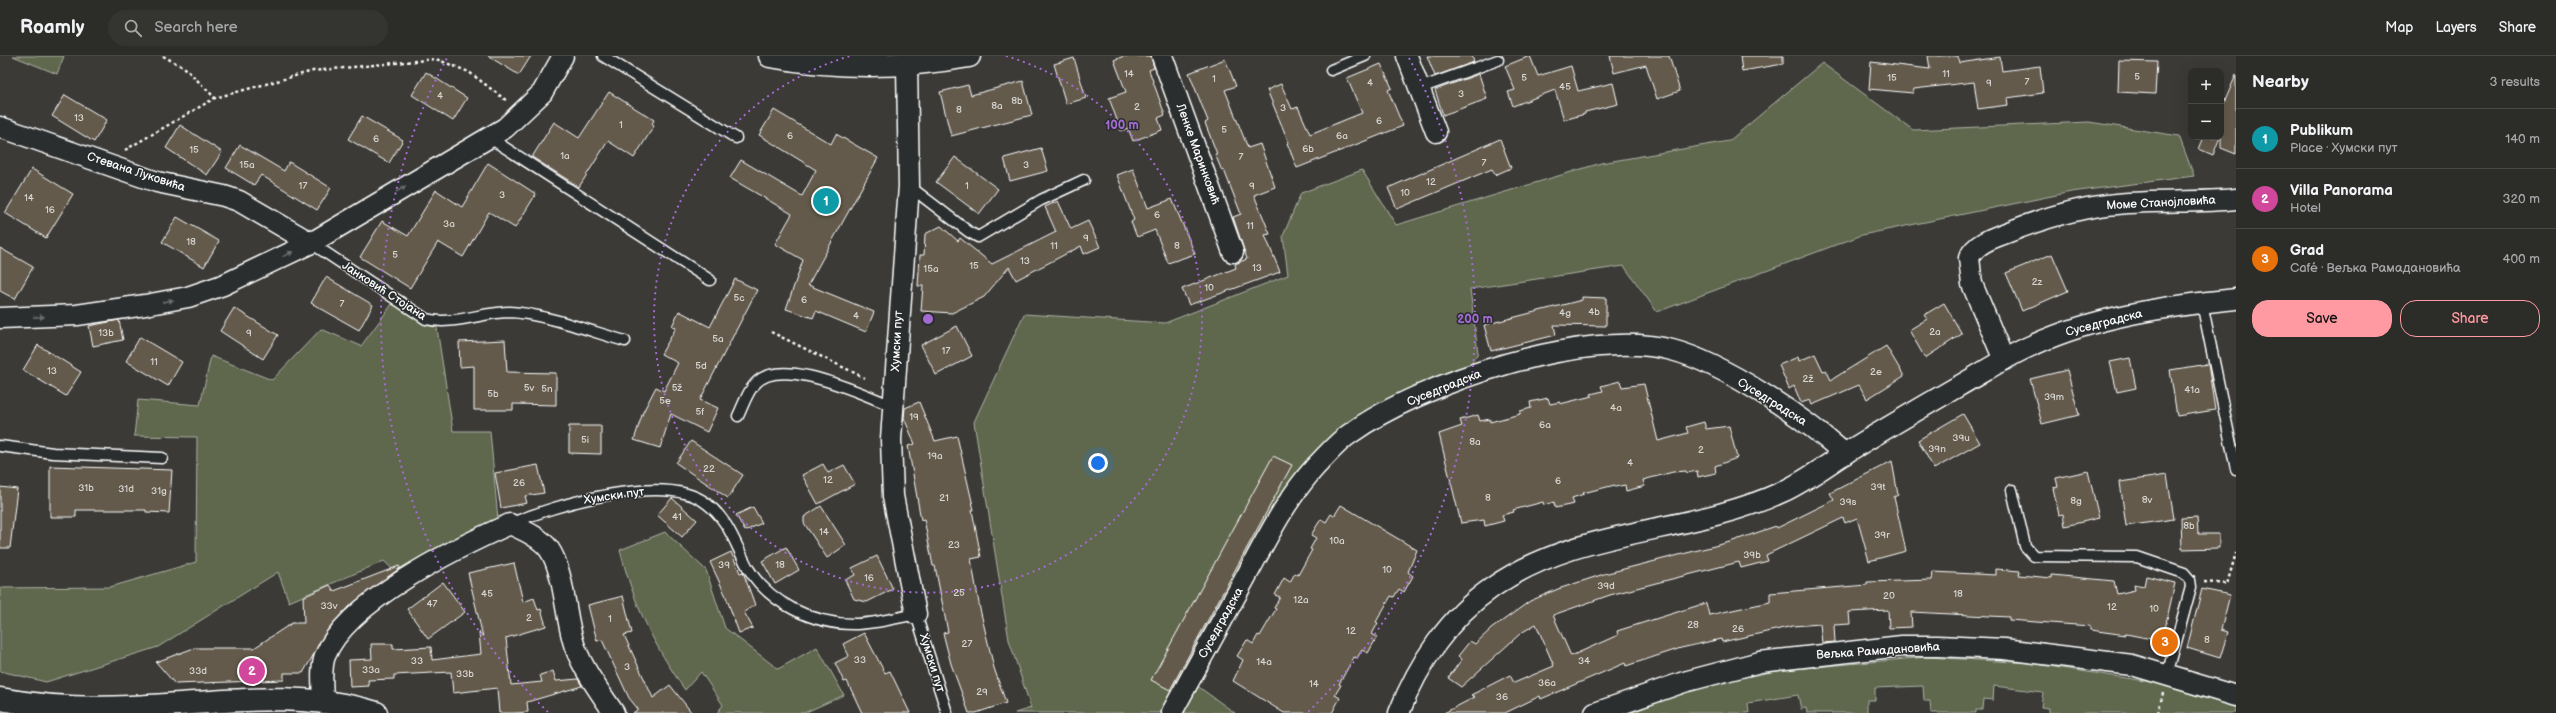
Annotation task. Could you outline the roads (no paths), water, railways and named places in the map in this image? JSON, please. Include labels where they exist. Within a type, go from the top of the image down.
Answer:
[{"type":"main road","points":[[770,56],[836,64],[868,60],[908,65],[968,56]]},
{"type":"main road","points":[[0,699],[47,706],[106,707],[249,699],[322,702],[376,713]]},
{"type":"street","points":[[0,318],[77,315],[188,297],[223,285],[311,243],[490,138],[523,113],[542,93],[563,56]]},
{"type":"street","name":"Ленке Маринковић","points":[[1162,56],[1233,252]]},
{"type":"street","points":[[1407,56],[1436,132]]},
{"type":"street","name":"Хумски пут","points":[[908,65],[909,186],[893,406],[893,496],[916,614]]},
{"type":"street","name":"Стевана Луковића","points":[[0,127],[104,162],[157,182],[224,196],[239,202],[311,243]]},
{"type":"street","name":"Моме Станојловића","points":[[2004,360],[1969,272],[1968,258],[1978,246],[2024,226],[2091,208],[2136,202],[2208,202],[2236,199]]},
{"type":"street","name":"Суседградска","points":[[1399,713],[1414,677],[1439,639],[1453,622],[1491,588],[1518,571],[1568,549],[1737,508],[1765,498],[1812,475],[2004,360],[2032,345],[2089,324],[2202,303],[2236,299]]},
{"type":"street","name":"Суседградска","points":[[1172,712],[1287,502],[1315,468],[1348,434],[1368,421],[1393,408],[1466,378],[1517,361],[1579,348],[1623,344],[1670,349],[1707,363],[1759,393],[1799,418],[1845,454]]},
{"type":"street","points":[[510,524],[533,536],[548,549],[555,564],[574,645],[582,664],[614,713]]},
{"type":"street","name":"Хумски пут","points":[[322,702],[325,657],[332,643],[348,621],[372,602],[436,562],[510,524]]},
{"type":"street","name":"Вељка Рамадановића","points":[[1595,713],[1684,682],[1760,662],[1902,646],[2004,649],[2132,665],[2236,696]]},
{"type":"lane","points":[[603,56],[736,138]]},
{"type":"lane","points":[[1331,70],[1365,56]]},
{"type":"lane","points":[[1420,88],[1498,60]]},
{"type":"lane","points":[[490,138],[710,280]]},
{"type":"lane","points":[[909,186],[969,232],[978,237],[1041,200],[1084,180]]},
{"type":"lane","name":"Јанковић Стојана","points":[[311,243],[426,319],[436,322],[499,313],[524,313],[625,341]]},
{"type":"lane","points":[[2202,303],[2236,469]]},
{"type":"lane","points":[[738,416],[755,383],[776,373],[808,376],[893,406]]},
{"type":"lane","points":[[0,446],[53,453],[162,458]]},
{"type":"lane","points":[[2012,490],[2025,546],[2034,556],[2137,557],[2184,573],[2190,580],[2191,587],[2167,675]]},
{"type":"lane","name":"Хумски пут","points":[[510,524],[592,498],[654,491],[691,494],[705,502],[721,516],[749,569],[766,590],[797,611],[812,618],[852,624],[871,623],[916,614],[947,713]]},
{"type":"place","name":"Publikum","points":[[826,201]]},
{"type":"place","name":"Grad","points":[[2165,642]]},
{"type":"place","name":"Villa Panorama","points":[[252,671]]}]
